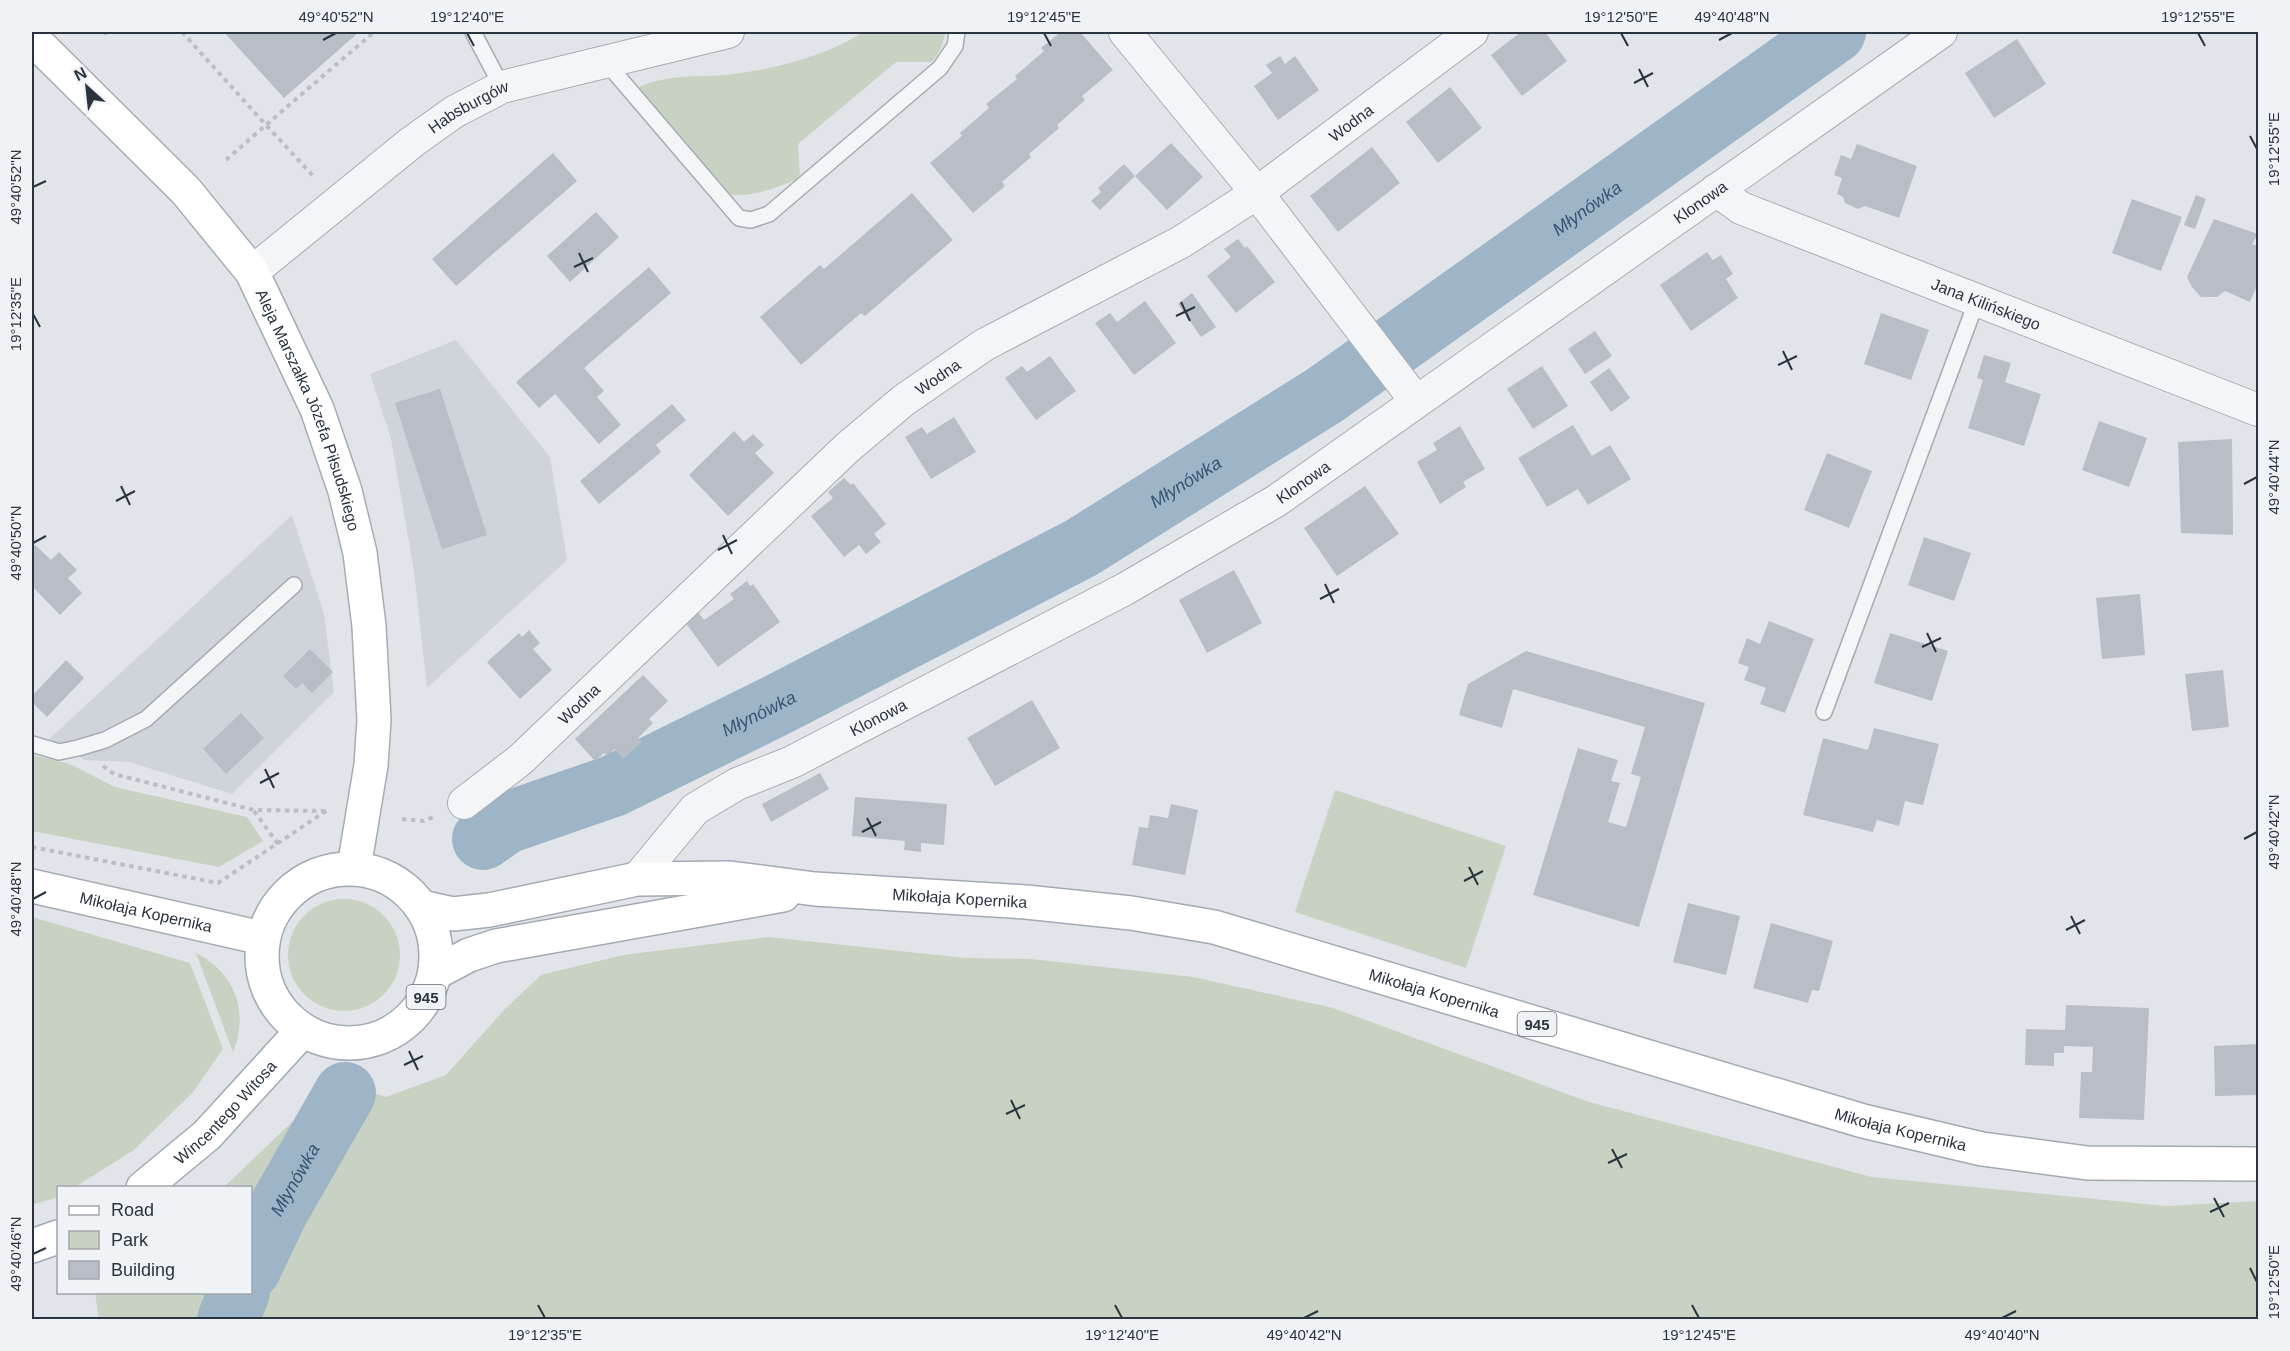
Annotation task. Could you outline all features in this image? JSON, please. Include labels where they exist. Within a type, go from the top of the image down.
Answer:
[{"type":"main road","name":"Aleja Marszałka Józefa Piłsudskiego","points":[[32,38],[186,191],[252,272],[318,409],[345,491],[360,553],[369,627],[374,720],[371,765],[354,868]]},
{"type":"main road","name":"945","points":[[354,868],[381,874],[396,882],[404,887],[422,907],[432,928],[437,950],[435,973],[426,1000],[408,1022],[383,1036],[356,1043],[328,1041],[302,1031],[281,1013],[268,990],[261,965],[262,938],[271,915],[286,894],[306,879],[330,870],[354,868]]},
{"type":"main road","name":"Mikołaja Kopernika","points":[[422,907],[453,914],[489,910],[637,879],[730,878],[814,889],[1026,902],[1131,913],[1214,927],[1863,1121],[1982,1149],[2087,1163],[2259,1164]]},
{"type":"main road","name":"Mikołaja Kopernika","points":[[32,886],[262,938]]},
{"type":"main road","name":"Mikołaja Kopernika","points":[[435,973],[469,955],[496,946],[814,889]]},
{"type":"main road","name":"Wincentego Witosa","points":[[145,1186],[207,1135],[302,1031]]},
{"type":"main road","points":[[32,1246],[57,1237]]},
{"type":"street","name":"Habsburgów","points":[[252,272],[412,142],[453,112],[502,87],[604,60],[728,32]]},
{"type":"street","points":[[1125,32],[1257,193],[1416,401]]},
{"type":"street","name":"Wodna","points":[[464,802],[520,760],[847,448],[904,400],[984,345],[1181,242],[1257,193],[1472,32]]},
{"type":"street","name":"Klonowa","points":[[637,879],[695,809],[737,784],[792,762],[1125,589],[1276,501],[1941,32]]},
{"type":"street","name":"Jana Kilińskiego","points":[[1716,190],[1741,208],[2259,410]]},
{"type":"lane","points":[[473,32],[502,87]]},
{"type":"lane","points":[[604,60],[739,218],[751,220],[769,214],[940,68],[955,46],[957,32]]},
{"type":"lane","points":[[1824,712],[1977,300]]},
{"type":"lane","points":[[32,744],[59,752],[78,748],[105,740],[146,719],[294,585]]},
{"type":"path","points":[[182,32],[315,179]]},
{"type":"path","points":[[226,160],[374,32]]},
{"type":"path","points":[[78,748],[114,774],[254,810],[327,811]]},
{"type":"path","points":[[32,847],[218,883],[327,811],[330,806]]},
{"type":"path","points":[[254,810],[278,844]]},
{"type":"shaded area","points":[[456,340],[550,457],[567,560],[427,688],[414,571],[391,439],[370,374]]},
{"type":"shaded area","points":[[292,515],[324,614],[334,692],[232,794],[129,762],[85,760],[49,739]]},
{"type":"green space","points":[[864,32],[946,32],[940,50],[932,62],[896,62],[798,144],[800,178],[764,191],[745,195],[726,194],[642,95],[639,87],[674,78],[734,74],[785,64],[834,48]]},
{"type":"green space","points":[[32,755],[70,764],[115,787],[247,817],[263,841],[219,867],[32,831]]},
{"type":"green space","points":[[1335,790],[1506,846],[1466,968],[1295,912]]},
{"type":"green space","points":[[344,899],[365,903],[384,915],[396,934],[400,955],[396,976],[384,995],[365,1007],[344,1011],[323,1007],[304,995],[292,976],[288,955],[292,934],[304,915],[323,903]]},
{"type":"green space","points":[[32,917],[190,963],[223,1049],[193,1092],[134,1150],[77,1186],[57,1186],[57,1197],[32,1205]]},
{"type":"green space","points":[[769,937],[965,958],[1032,959],[1193,977],[1333,1008],[1589,1102],[1872,1177],[2166,1206],[2258,1201],[2258,1319],[99,1319],[95,1294],[252,1294],[252,1186],[225,1186],[335,1081],[386,1097],[446,1075],[504,1010],[541,975],[623,955]]},
{"type":"green space","points":[[196,953],[220,971],[229,982],[235,995],[240,1022],[233,1052]]},
{"type":"building","points":[[224,32],[359,32],[284,98]]},
{"type":"building","points":[[1061,32],[1080,32],[1113,70],[1082,96],[1085,100],[1057,125],[1059,128],[1002,182],[1005,186],[973,213],[930,163],[962,136],[960,133],[989,108],[986,104],[1017,79],[1015,76],[1044,51],[1041,48]]},
{"type":"building","points":[[1521,32],[1545,32],[1567,61],[1522,96],[1491,55]]},
{"type":"building","points":[[2017,39],[2046,84],[1994,118],[1965,73]]},
{"type":"building","points":[[1280,56],[1285,64],[1295,56],[1319,90],[1278,120],[1254,86],[1272,73],[1266,65]]},
{"type":"building","points":[[1450,87],[1482,128],[1438,163],[1406,122]]},
{"type":"building","points":[[1171,143],[1203,177],[1167,210],[1135,176]]},
{"type":"building","points":[[1857,144],[1917,166],[1899,218],[1865,206],[1858,209],[1845,203],[1843,197],[1837,194],[1842,178],[1834,175],[1841,155],[1851,159]]},
{"type":"building","points":[[1372,147],[1400,183],[1338,232],[1310,196]]},
{"type":"building","points":[[553,153],[577,181],[456,286],[432,259]]},
{"type":"building","points":[[1124,164],[1135,176],[1100,210],[1091,201],[1101,192],[1098,188]]},
{"type":"building","points":[[912,193],[953,240],[865,316],[861,313],[801,365],[760,317],[820,265],[824,269]]},
{"type":"building","points":[[2196,195],[2206,199],[2195,229],[2184,225]]},
{"type":"building","points":[[2132,199],[2182,217],[2161,271],[2112,253]]},
{"type":"building","points":[[596,212],[619,237],[570,282],[547,256]]},
{"type":"building","points":[[2214,219],[2258,234],[2252,244],[2258,246],[2258,283],[2250,302],[2225,291],[2217,297],[2201,297],[2187,277]]},
{"type":"building","points":[[1238,239],[1245,248],[1247,246],[1275,282],[1236,313],[1207,276],[1231,257],[1224,249]]},
{"type":"building","points":[[1707,252],[1713,260],[1721,255],[1733,274],[1726,279],[1738,298],[1691,331],[1660,285]]},
{"type":"building","points":[[649,267],[671,293],[584,368],[604,391],[597,397],[621,425],[599,444],[555,394],[539,408],[516,382]]},
{"type":"building","points":[[1192,293],[1216,327],[1201,337],[1178,304]]},
{"type":"building","points":[[1145,301],[1176,343],[1134,375],[1095,323],[1110,313],[1117,322]]},
{"type":"building","points":[[1881,313],[1929,330],[1911,380],[1864,364]]},
{"type":"building","points":[[1595,331],[1612,356],[1585,374],[1568,349]]},
{"type":"building","points":[[1984,355],[2011,363],[2005,382],[2041,394],[2024,446],[1968,428],[1983,380],[1977,378]]},
{"type":"building","points":[[1050,356],[1076,391],[1036,420],[1005,378],[1022,366],[1027,372]]},
{"type":"building","points":[[1542,366],[1568,406],[1533,429],[1507,389]]},
{"type":"building","points":[[1609,368],[1630,398],[1611,412],[1590,382]]},
{"type":"building","points":[[440,389],[487,535],[442,549],[395,403]]},
{"type":"building","points":[[672,404],[686,420],[656,445],[661,452],[599,504],[580,481]]},
{"type":"building","points":[[954,417],[976,452],[931,479],[905,437],[922,427],[927,434]]},
{"type":"building","points":[[2099,421],[2147,438],[2129,487],[2082,470]]},
{"type":"building","points":[[1573,425],[1592,456],[1610,445],[1631,479],[1588,505],[1578,489],[1547,507],[1518,458]]},
{"type":"building","points":[[1460,426],[1485,469],[1463,482],[1466,487],[1440,504],[1417,462],[1437,450],[1433,443]]},
{"type":"building","points":[[734,431],[744,442],[753,434],[764,445],[755,453],[774,473],[728,516],[689,475]]},
{"type":"building","points":[[2232,439],[2233,535],[2181,533],[2178,442]]},
{"type":"building","points":[[1827,453],[1872,471],[1849,528],[1804,510]]},
{"type":"building","points":[[844,478],[851,485],[853,483],[886,524],[874,534],[881,542],[866,554],[859,545],[844,557],[811,516],[833,498],[828,492]]},
{"type":"building","points":[[1365,486],[1399,534],[1337,576],[1304,528]]},
{"type":"building","points":[[1924,537],[1971,553],[1954,601],[1908,585]]},
{"type":"building","points":[[35,545],[51,560],[59,552],[77,570],[68,578],[82,593],[60,615],[32,586],[32,549]]},
{"type":"building","points":[[1234,570],[1262,623],[1207,653],[1179,600]]},
{"type":"building","points":[[747,581],[750,586],[753,584],[780,622],[718,667],[685,622],[698,612],[704,620],[734,599],[730,594]]},
{"type":"building","points":[[2140,594],[2145,655],[2102,659],[2096,598]]},
{"type":"building","points":[[1769,621],[1814,639],[1785,713],[1760,704],[1766,688],[1744,680],[1749,667],[1738,663],[1747,638],[1760,644]]},
{"type":"building","points":[[529,630],[540,643],[533,649],[552,670],[520,699],[487,662],[519,633],[522,637]]},
{"type":"building","points":[[1890,633],[1948,651],[1932,701],[1874,683]]},
{"type":"building","points":[[310,649],[333,672],[312,693],[302,683],[296,689],[283,676]]},
{"type":"building","points":[[1526,651],[1705,703],[1639,927],[1533,895],[1578,748],[1618,760],[1611,781],[1620,783],[1608,822],[1626,827],[1641,777],[1631,774],[1645,727],[1513,689],[1502,728],[1459,715],[1468,684]]},
{"type":"building","points":[[66,660],[84,678],[47,717],[32,702],[32,696]]},
{"type":"building","points":[[2223,670],[2229,727],[2192,731],[2185,674]]},
{"type":"building","points":[[643,675],[668,701],[649,719],[653,723],[638,738],[642,742],[623,759],[615,749],[607,756],[604,753],[595,761],[575,739]]},
{"type":"building","points":[[1032,700],[1060,748],[995,786],[967,738]]},
{"type":"building","points":[[241,713],[264,738],[226,774],[203,749]]},
{"type":"building","points":[[1874,728],[1939,744],[1923,805],[1905,801],[1899,826],[1877,820],[1873,832],[1803,815],[1823,738],[1868,750]]},
{"type":"building","points":[[820,773],[829,789],[771,822],[762,804]]},
{"type":"building","points":[[855,797],[947,804],[944,845],[921,843],[921,852],[904,850],[905,841],[852,836]]},
{"type":"building","points":[[1171,804],[1198,810],[1185,875],[1132,865],[1139,827],[1148,828],[1150,815],[1168,818]]},
{"type":"building","points":[[1688,903],[1740,916],[1726,975],[1673,962]]},
{"type":"building","points":[[1771,923],[1833,941],[1819,991],[1812,990],[1808,1003],[1753,988]]},
{"type":"building","points":[[2066,1005],[2149,1008],[2144,1120],[2079,1118],[2081,1072],[2092,1072],[2093,1047],[2064,1046],[2064,1053],[2054,1053],[2054,1066],[2025,1065],[2026,1029],[2065,1030]]},
{"type":"building","points":[[2258,1044],[2258,1095],[2215,1096],[2214,1046]]},
{"type":"waterway","name":"Młynówka","points":[[483,839],[506,823],[613,786],[777,705],[1081,548],[1325,395],[1835,32]]},
{"type":"waterway","name":"Młynówka","points":[[252,1265],[278,1210],[345,1093]]},
{"type":"waterway","name":"Młynówka","points":[[228,1320],[238,1294]]}]
